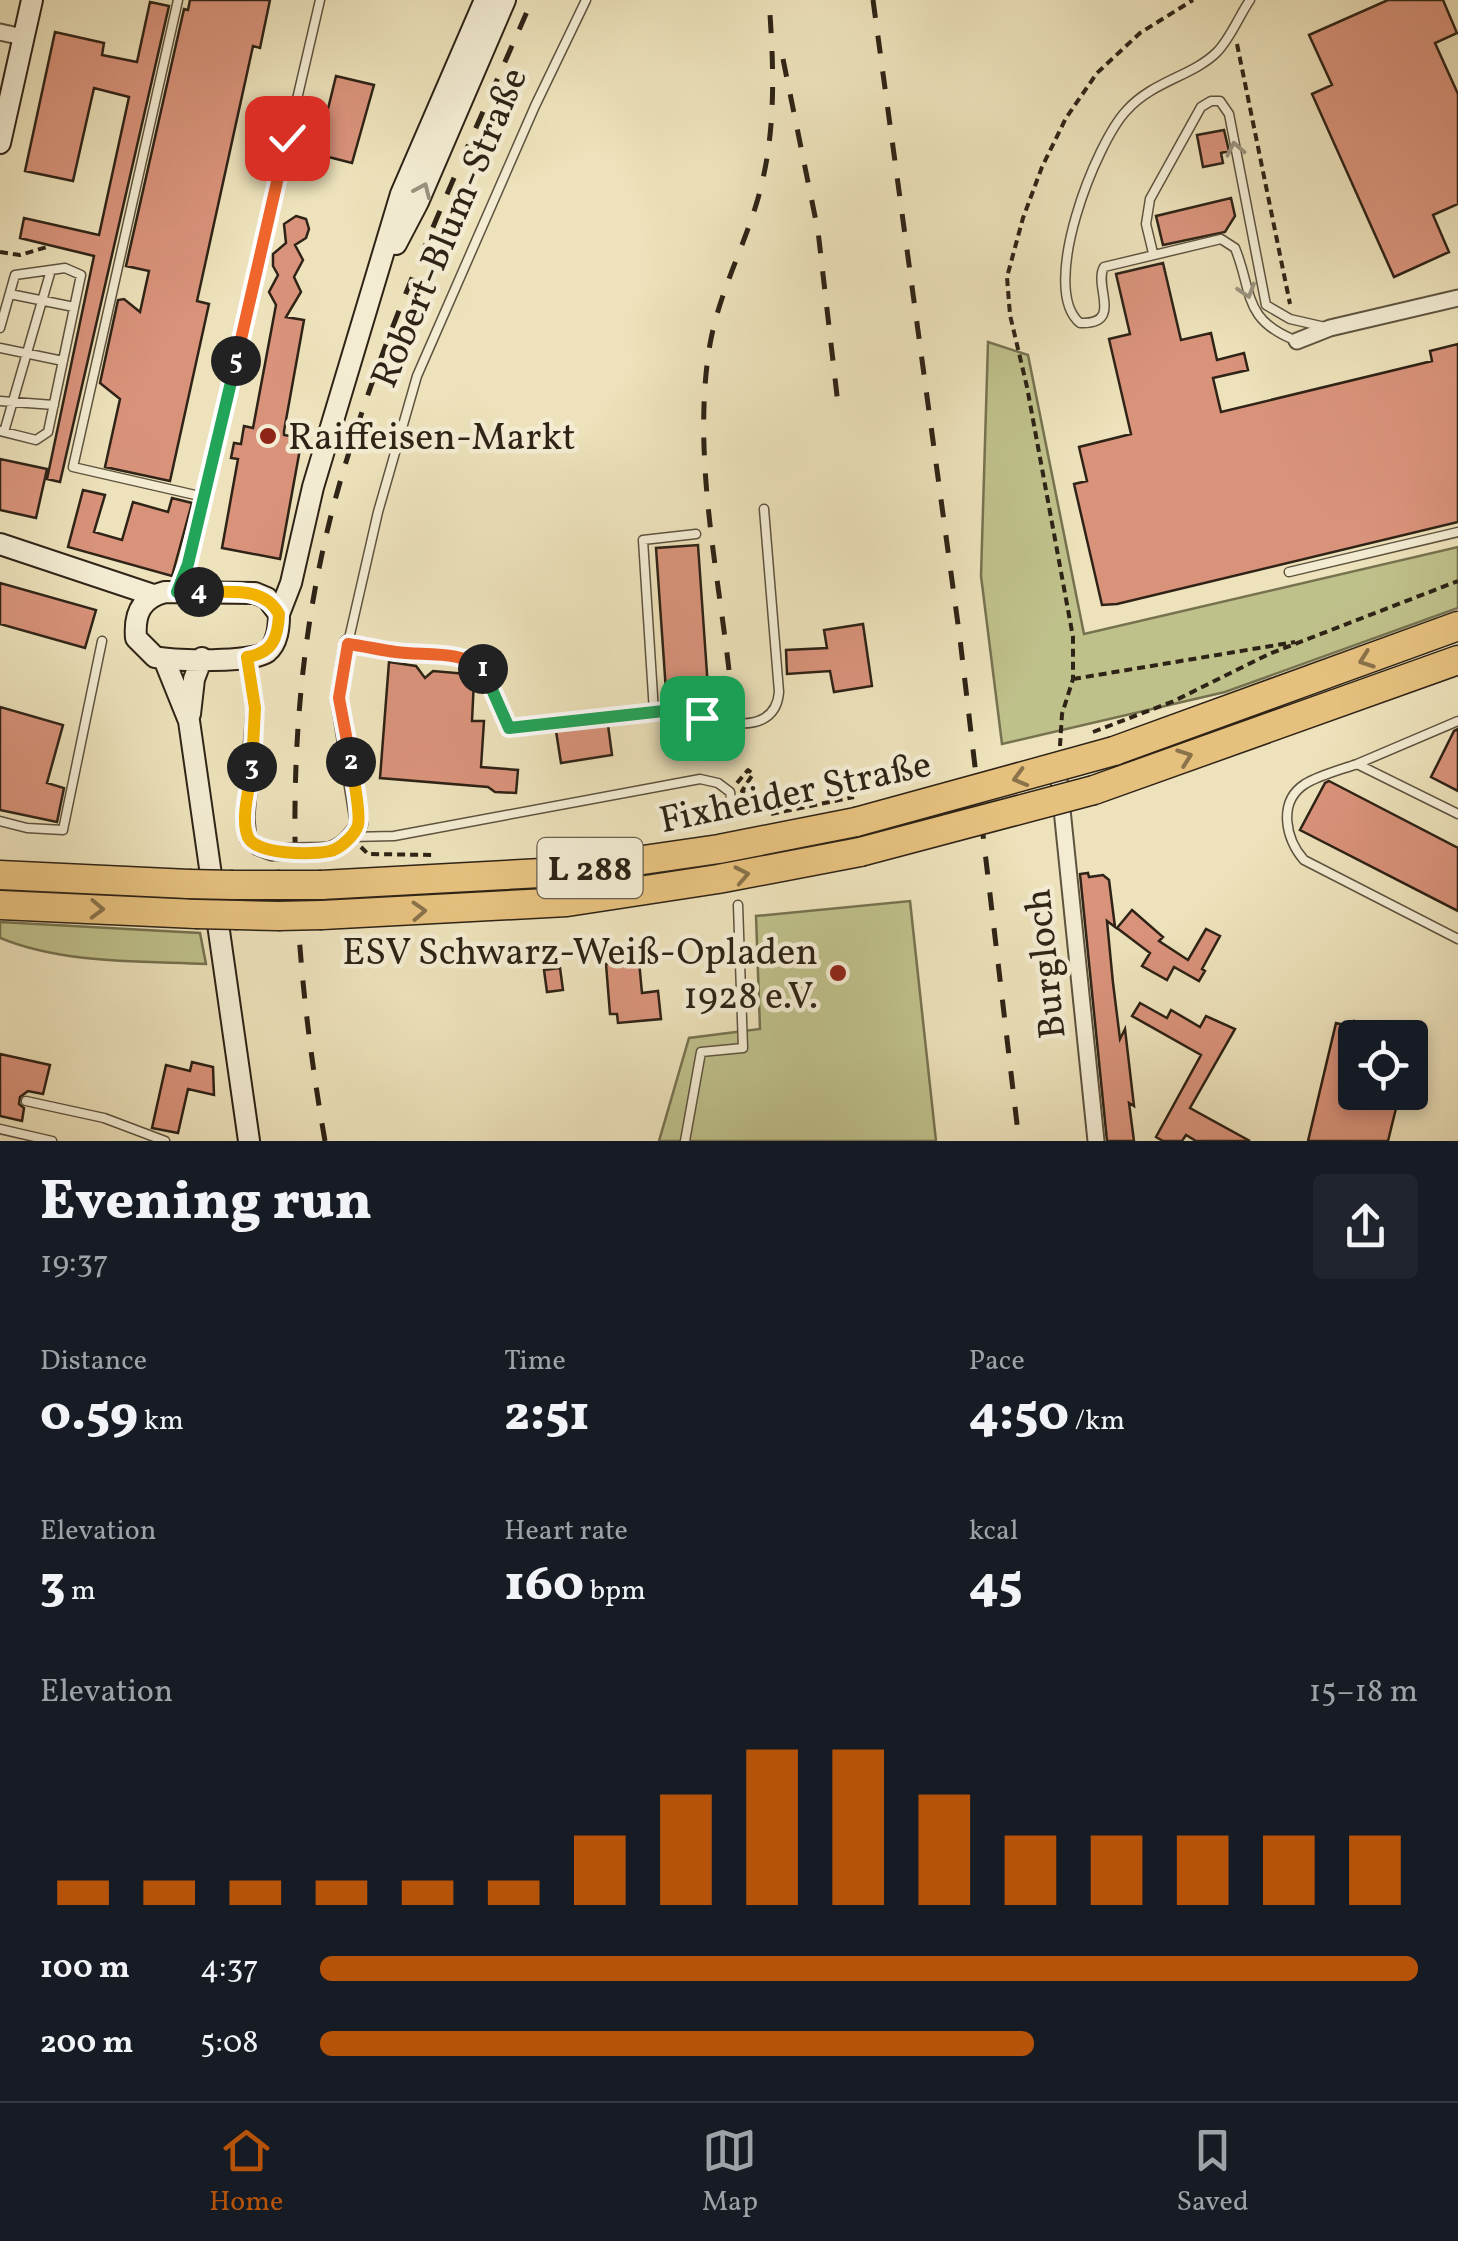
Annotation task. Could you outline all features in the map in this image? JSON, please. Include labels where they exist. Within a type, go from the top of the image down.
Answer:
[{"type":"highway","name":"Fixheider Straße","points":[[0,874],[189,884],[321,884],[560,872],[719,849],[856,810],[1114,751],[1458,626]]},
{"type":"highway","name":"Fixheider Straße","points":[[0,906],[322,915],[568,902],[718,879],[860,852],[1094,790],[1458,660]]},
{"type":"main road","points":[[0,143],[32,0]]},
{"type":"main road","points":[[153,595],[136,615],[136,638],[154,657],[247,657],[265,653],[273,645],[322,457],[401,194],[485,0]]},
{"type":"main road","points":[[378,277],[418,202],[505,0]]},
{"type":"main road","points":[[0,544],[153,595],[256,593],[267,598],[279,614]]},
{"type":"main road","points":[[256,593],[280,582],[294,567]]},
{"type":"main road","points":[[106,582],[136,615]]},
{"type":"main road","points":[[189,721],[194,679],[202,658]]},
{"type":"main road","points":[[164,659],[189,721],[250,1141]]},
{"type":"street","points":[[0,32],[23,37]]},
{"type":"street","points":[[1296,341],[1330,328],[1458,298]]},
{"type":"street","name":"Robert-Blum-Straße","points":[[348,644],[339,698],[358,824],[351,837]]},
{"type":"street","points":[[247,657],[255,708],[246,818],[248,838],[258,848],[271,852],[332,851],[351,837]]},
{"type":"street","name":"Burgloch","points":[[1059,780],[1096,1141]]},
{"type":"lane","points":[[178,0],[73,467],[204,497]]},
{"type":"lane","points":[[177,592],[204,497],[320,0]]},
{"type":"lane","name":"Robert-Blum-Straße","points":[[348,644],[378,512],[417,376],[535,106],[586,0]]},
{"type":"lane","points":[[1250,0],[1218,52],[1144,94],[1111,130],[1098,154],[1067,258],[1066,290],[1074,318],[1086,324],[1104,312],[1100,280],[1104,267],[1214,239],[1231,243],[1238,255],[1252,308],[1272,328],[1296,341]]},
{"type":"lane","points":[[1152,253],[1146,224],[1150,199],[1201,108],[1208,102],[1220,101],[1228,114],[1266,305],[1290,319],[1330,328]]},
{"type":"lane","points":[[0,328],[15,275],[51,270],[66,268],[80,275],[48,432],[36,440],[2,432],[51,270]]},
{"type":"lane","points":[[10,294],[74,307]]},
{"type":"lane","points":[[0,348],[63,361]]},
{"type":"lane","points":[[0,401],[54,405]]},
{"type":"lane","points":[[348,644],[476,662],[486,672],[509,728],[682,709],[736,724],[760,721],[772,714],[778,704],[764,509]]},
{"type":"lane","points":[[1289,572],[1458,532]]},
{"type":"lane","points":[[654,712],[643,540],[696,534]]},
{"type":"lane","points":[[0,821],[26,828],[63,830],[102,641]]},
{"type":"lane","points":[[1458,721],[1303,785],[1291,799],[1288,831],[1293,848],[1304,860],[1458,939]]},
{"type":"lane","points":[[1356,764],[1458,814]]},
{"type":"lane","points":[[351,837],[394,836],[700,779],[718,783],[730,792],[732,806]]},
{"type":"lane","points":[[684,1141],[701,1052],[743,1048],[738,906]]},
{"type":"lane","points":[[26,1100],[104,1118],[165,1141]]},
{"type":"lane","points":[[0,1129],[52,1141]]},
{"type":"path","points":[[1059,780],[1062,714],[1073,679],[1073,637],[1007,298],[1007,277],[1035,184],[1066,118],[1097,73],[1140,33],[1192,0]]},
{"type":"path","points":[[1234,25],[1290,319]]},
{"type":"path","points":[[0,252],[20,255],[50,246]]},
{"type":"path","points":[[1084,736],[1174,702],[1302,641],[1458,581]]},
{"type":"path","points":[[1073,679],[1302,641]]},
{"type":"path","points":[[730,792],[748,770],[753,774],[742,791],[783,811]]},
{"type":"path","points":[[757,818],[783,811],[856,810]]},
{"type":"path","points":[[351,837],[368,854],[440,854]]},
{"type":"path","points":[[536,850],[611,840]]},
{"type":"green space","points":[[988,342],[1028,355],[1084,634],[1458,547],[1458,608],[1225,692],[1002,744],[981,576]]},
{"type":"green space","name":"ESV Schwarz-Weiß-Opladen 1928 e.V.","points":[[910,901],[936,1141],[659,1141],[689,1038],[760,1029],[756,916]]},
{"type":"green space","points":[[0,922],[200,933],[206,964],[102,960],[49,953],[0,938]]},
{"type":"building","points":[[190,0],[270,0],[260,48],[253,46],[197,301],[209,304],[170,481],[105,467],[120,399],[100,383],[118,300],[124,299],[140,312],[149,271],[126,266],[184,9],[188,10]]},
{"type":"building","points":[[1388,0],[1443,0],[1457,33],[1435,43],[1458,94],[1458,204],[1433,215],[1449,252],[1394,277],[1312,94],[1332,85],[1309,35]]},
{"type":"building","points":[[150,2],[169,6],[60,482],[47,479],[94,256],[20,238],[24,218],[99,235],[129,97],[94,88],[73,181],[25,171],[55,32],[104,43],[102,55],[137,62]]},
{"type":"building","points":[[336,76],[374,85],[352,163],[317,154]]},
{"type":"building","points":[[1224,130],[1229,151],[1221,153],[1223,163],[1203,167],[1197,135]]},
{"type":"building","points":[[1231,198],[1235,216],[1225,232],[1163,245],[1156,216]]},
{"type":"building","name":"Raiffeisen-Markt","points":[[296,216],[306,219],[309,229],[306,238],[295,245],[303,260],[294,277],[301,292],[286,317],[304,320],[284,435],[302,438],[280,559],[222,548],[238,459],[231,458],[234,443],[241,444],[244,426],[253,428],[276,305],[269,292],[278,275],[273,254],[286,243],[284,224]]},
{"type":"building","points":[[1163,263],[1181,340],[1211,333],[1217,360],[1244,353],[1248,370],[1213,378],[1221,412],[1432,361],[1430,351],[1458,344],[1458,522],[1102,605],[1074,484],[1087,481],[1079,447],[1131,434],[1109,339],[1130,334],[1116,274]]},
{"type":"building","points":[[0,459],[47,469],[36,518],[0,510]]},
{"type":"building","points":[[83,490],[105,495],[94,532],[122,540],[133,502],[168,512],[172,498],[192,503],[172,576],[68,547]]},
{"type":"building","points":[[698,545],[708,688],[666,691],[656,548]]},
{"type":"building","points":[[0,583],[96,610],[85,648],[0,624]]},
{"type":"building","points":[[863,624],[872,686],[834,692],[830,671],[787,674],[786,650],[827,648],[824,630]]},
{"type":"building","points":[[389,662],[416,666],[425,678],[433,671],[467,674],[474,680],[472,721],[484,721],[481,767],[518,770],[516,793],[380,778]]},
{"type":"building","points":[[0,707],[63,725],[47,783],[64,788],[57,822],[0,810]]},
{"type":"building","points":[[608,725],[612,755],[561,763],[556,731]]},
{"type":"building","points":[[1458,729],[1458,791],[1431,777]]},
{"type":"building","points":[[1329,781],[1458,848],[1458,911],[1300,830]]},
{"type":"building","points":[[1088,873],[1089,877],[1103,875],[1109,880],[1115,927],[1107,921],[1120,1039],[1125,1029],[1134,1141],[1107,1141],[1080,874]]},
{"type":"building","points":[[1132,910],[1163,937],[1159,941],[1188,960],[1206,929],[1220,936],[1199,981],[1174,967],[1167,980],[1142,966],[1150,953],[1117,928]]},
{"type":"building","points":[[639,961],[642,993],[658,991],[661,1019],[618,1023],[617,1014],[610,1014],[606,964]]},
{"type":"building","points":[[560,968],[563,990],[547,992],[544,970]]},
{"type":"building","points":[[1140,1003],[1167,1018],[1171,1010],[1200,1027],[1206,1016],[1235,1029],[1190,1108],[1250,1141],[1196,1141],[1186,1135],[1182,1141],[1163,1141],[1156,1137],[1201,1055],[1132,1016]]},
{"type":"building","points":[[1336,1023],[1338,1110],[1396,1110],[1388,1141],[1308,1141]]},
{"type":"building","points":[[0,1054],[50,1065],[43,1094],[28,1091],[20,1097],[19,1104],[24,1108],[22,1121],[0,1116]]},
{"type":"building","points":[[192,1062],[213,1067],[214,1095],[188,1089],[178,1133],[152,1128],[166,1065],[190,1071]]},
{"type":"railway","points":[[325,1141],[302,973],[295,805],[307,637],[322,554],[343,472],[383,352],[430,233],[532,0]]},
{"type":"railway","points":[[729,670],[708,510],[705,390],[718,312],[756,205],[768,154],[773,77],[769,0]]},
{"type":"railway","points":[[873,0],[960,639],[1019,1141]]},
{"type":"railway","points":[[783,59],[818,231],[839,413]]},
{"type":"place","name":"Raiffeisen-Markt","points":[[268,436]]},
{"type":"place","name":"ESV Schwarz-Weiß-Opladen 1928 e.V.","points":[[838,973]]},
{"type":"route","points":[[287,138],[188,564],[177,592],[256,593],[267,598],[279,614],[273,645],[265,653],[247,657],[255,708],[246,818],[248,838],[258,848],[271,852],[332,851],[351,837],[358,824],[339,698],[348,644],[476,662],[486,672],[509,728],[682,709],[702,718]]}]
